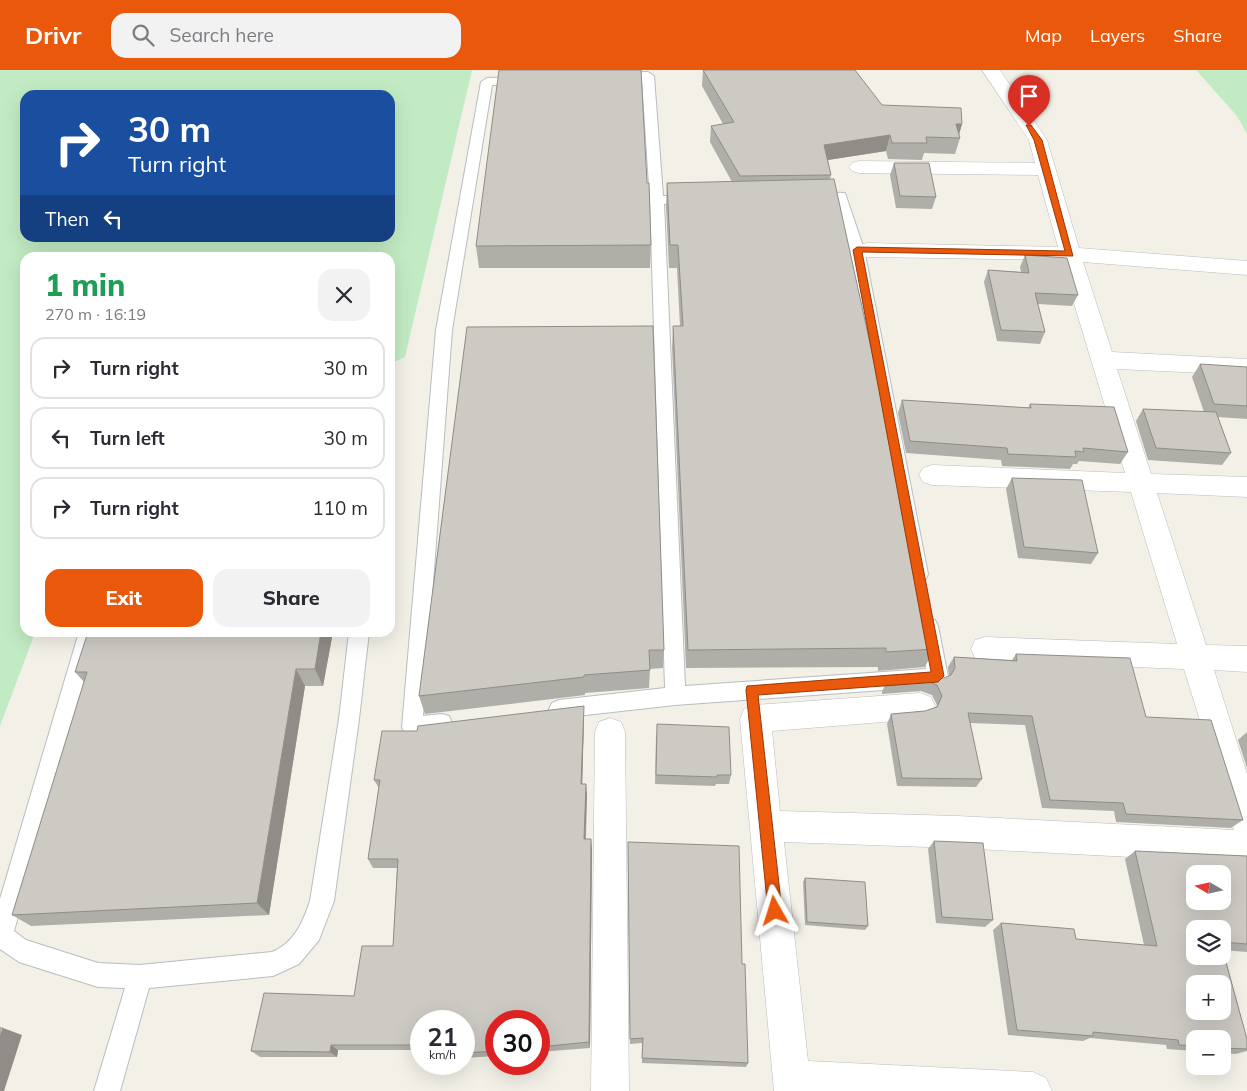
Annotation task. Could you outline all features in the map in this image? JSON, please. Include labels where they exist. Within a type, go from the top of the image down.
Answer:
[{"type":"street","points":[[992,70],[1038,140],[1070,254],[1247,824]]},
{"type":"street","points":[[859,168],[1046,169]]},
{"type":"street","points":[[862,250],[1070,254],[1247,268]]},
{"type":"street","points":[[1103,360],[1247,367]]},
{"type":"street","points":[[932,474],[1247,487]]},
{"type":"street","points":[[985,649],[1247,659]]},
{"type":"street","points":[[920,706],[753,704],[793,1085],[1033,1091]]},
{"type":"street","points":[[610,718],[610,1091]]},
{"type":"street","points":[[766,826],[957,832],[1247,847]]},
{"type":"lane","points":[[601,78],[648,76],[657,200],[675,696]]},
{"type":"lane","points":[[462,721],[412,727],[444,330],[487,82],[544,80]]},
{"type":"lane","points":[[801,197],[840,196],[862,250],[922,589]]},
{"type":"lane","points":[[657,200],[705,199]]},
{"type":"lane","points":[[541,712],[610,718],[675,696],[753,704],[938,676],[925,609]]},
{"type":"lane","points":[[88,637],[1,935],[19,950],[98,975],[140,977],[273,964],[291,956],[311,932],[322,901],[349,720],[358,637]]},
{"type":"lane","points":[[107,1091],[140,977]]},
{"type":"green space","points":[[0,70],[472,70],[405,357],[395,362],[395,252],[20,252],[20,637],[33,637],[0,726]]},
{"type":"green space","points":[[1196,70],[1247,70],[1247,134],[1237,116]]},
{"type":"building","points":[[499,70],[641,70],[647,183],[649,183],[651,245],[476,246]]},
{"type":"building","points":[[703,70],[855,70],[882,105],[961,108],[962,124],[956,124],[960,138],[926,137],[927,143],[892,143],[890,135],[824,145],[831,175],[740,176],[711,126],[734,122]]},
{"type":"building","points":[[894,163],[929,163],[936,197],[900,196]]},
{"type":"building","points":[[834,179],[880,389],[884,390],[892,430],[889,430],[934,649],[886,652],[886,648],[688,650],[673,326],[683,326],[678,245],[670,245],[667,183]]},
{"type":"building","points":[[1025,255],[1067,258],[1078,295],[1035,293],[1045,332],[1001,330],[988,270],[1029,273]]},
{"type":"building","points":[[653,326],[664,650],[649,650],[650,670],[584,675],[584,677],[419,696],[467,327]]},
{"type":"building","points":[[1200,364],[1247,367],[1247,406],[1214,404]]},
{"type":"building","points":[[902,400],[1031,408],[1030,404],[1114,407],[1128,452],[1083,448],[1084,452],[1075,451],[1076,457],[1008,454],[1007,448],[910,441]]},
{"type":"building","points":[[1143,409],[1216,412],[1231,453],[1156,448]]},
{"type":"building","points":[[1012,478],[1082,480],[1098,553],[1024,547]]},
{"type":"building","points":[[86,637],[320,637],[315,669],[296,669],[257,903],[12,915],[87,672],[75,672]]},
{"type":"building","points":[[1016,654],[1130,658],[1146,717],[1211,720],[1243,820],[1126,814],[1123,803],[1050,800],[1032,716],[968,713],[982,779],[902,778],[891,714],[925,711],[937,707],[942,696],[937,685],[926,681],[887,684],[886,682],[944,678],[951,675],[955,668],[954,657],[1017,661]]},
{"type":"building","points":[[584,706],[581,784],[586,784],[584,839],[591,839],[589,1042],[550,1046],[550,1010],[485,1010],[485,1052],[475,1052],[475,1010],[410,1010],[410,1045],[331,1045],[330,1052],[251,1051],[264,993],[354,996],[362,946],[393,946],[398,859],[368,859],[380,780],[374,780],[382,731],[417,731],[418,726]]},
{"type":"building","points":[[657,724],[729,727],[731,775],[717,775],[717,777],[656,775]]},
{"type":"building","points":[[934,841],[983,843],[993,920],[942,917]]},
{"type":"building","points":[[628,842],[739,846],[742,964],[745,964],[748,1063],[642,1058],[643,1038],[630,1039]]},
{"type":"building","points":[[1135,851],[1247,856],[1247,944],[1231,943],[1231,920],[1186,920],[1186,965],[1227,965],[1229,975],[1186,975],[1186,1020],[1231,1020],[1231,981],[1247,1039],[1247,1049],[1231,1048],[1231,1030],[1186,1030],[1186,1045],[1179,1045],[1178,1040],[1093,1032],[1093,1036],[1017,1030],[1001,923],[1074,929],[1076,939],[1157,946]]},
{"type":"building","points":[[805,878],[865,882],[868,926],[807,922]]},
{"type":"route","points":[[775,911],[752,690],[938,676],[857,250],[1070,254],[1038,140],[1029,126]]}]
